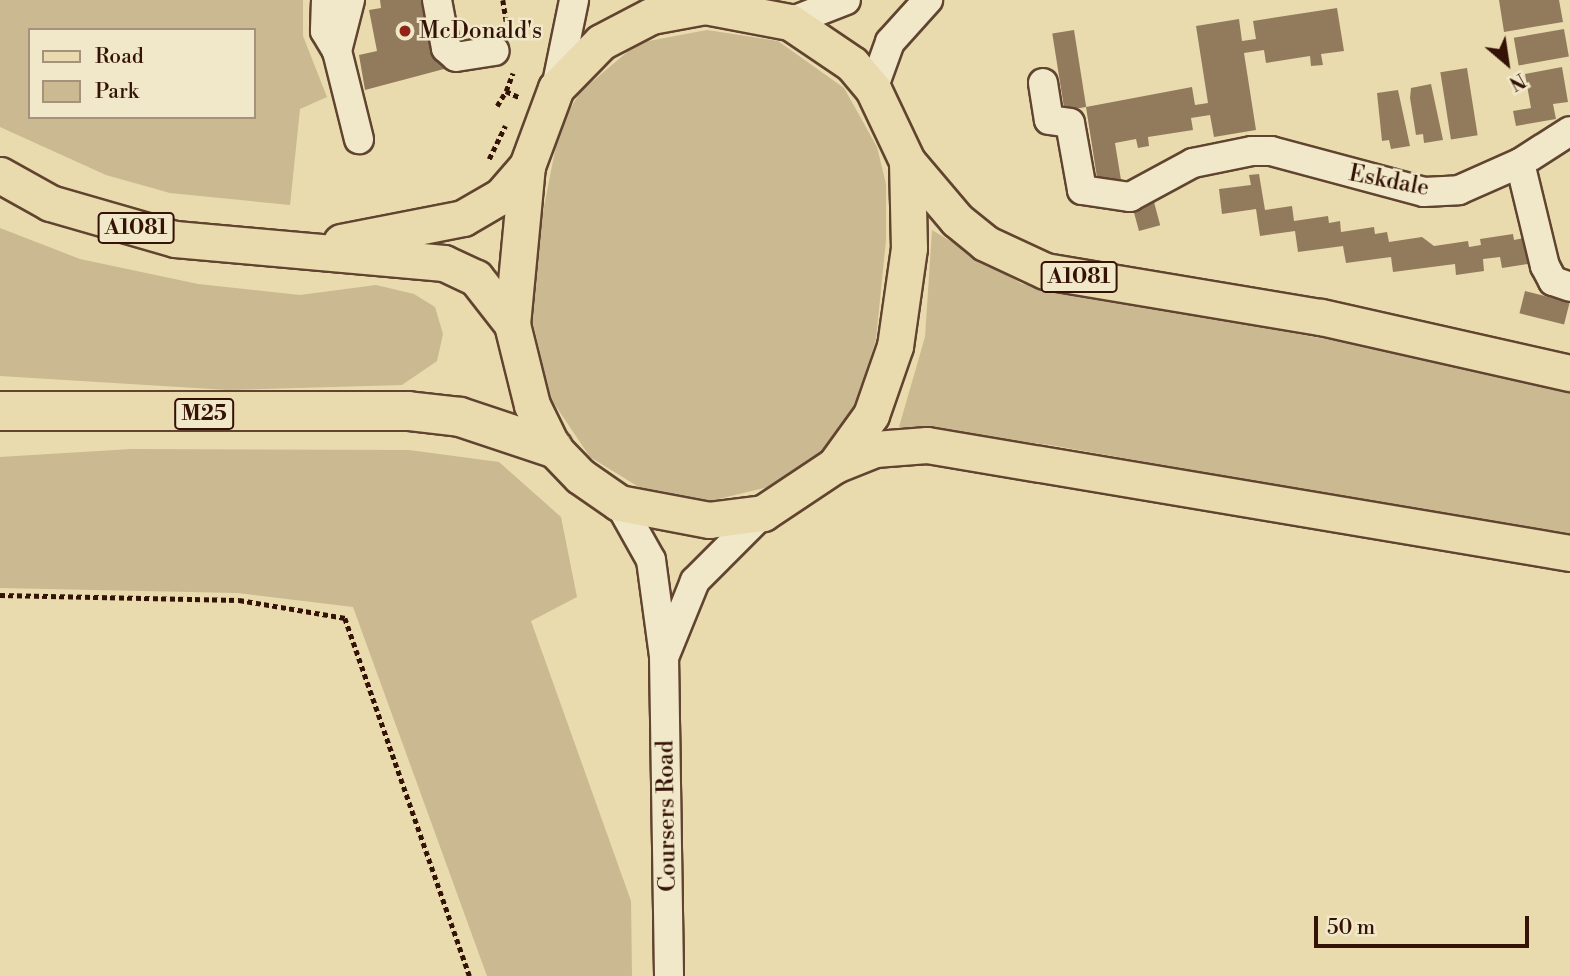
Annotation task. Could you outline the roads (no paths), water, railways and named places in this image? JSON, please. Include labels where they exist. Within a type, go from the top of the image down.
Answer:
[{"type":"highway","name":"M25","points":[[0,411],[408,411],[460,417],[553,448]]},
{"type":"main road","points":[[835,466],[871,415],[895,346],[909,248],[907,161],[873,89],[841,56],[790,22],[701,3],[651,16],[601,41],[556,88],[527,166],[512,324],[531,405],[553,448],[619,503],[709,520],[763,513],[835,466],[875,449],[928,445],[1570,553]]},
{"type":"main road","name":"A1081","points":[[907,161],[966,228],[1045,271],[1321,317],[1570,373]]},
{"type":"main road","name":"A1081","points":[[279,253],[463,218],[500,196],[527,166]]},
{"type":"main road","name":"A1081","points":[[0,175],[50,203],[174,239],[279,253],[444,263],[476,278],[512,324]]},
{"type":"street","points":[[326,0],[325,31],[337,51],[359,139]]},
{"type":"street","points":[[337,51],[350,0]]},
{"type":"street","points":[[437,0],[446,48],[456,57],[501,41]]},
{"type":"street","points":[[556,88],[574,0]]},
{"type":"street","points":[[790,22],[846,0]]},
{"type":"street","points":[[873,89],[890,42],[928,0]]},
{"type":"street","name":"Eskdale","points":[[1043,83],[1049,120],[1070,123],[1082,190],[1130,197],[1193,163],[1252,151],[1319,164],[1424,192],[1480,184],[1520,163],[1570,131]]},
{"type":"street","points":[[1520,163],[1545,266],[1553,281],[1570,287]]},
{"type":"street","name":"Coursers Road","points":[[619,503],[651,559],[664,656],[669,976]]},
{"type":"street","name":"Coursers Road","points":[[664,656],[695,581],[763,513]]},
{"type":"place","name":"McDonald's","points":[[405,31]]}]
